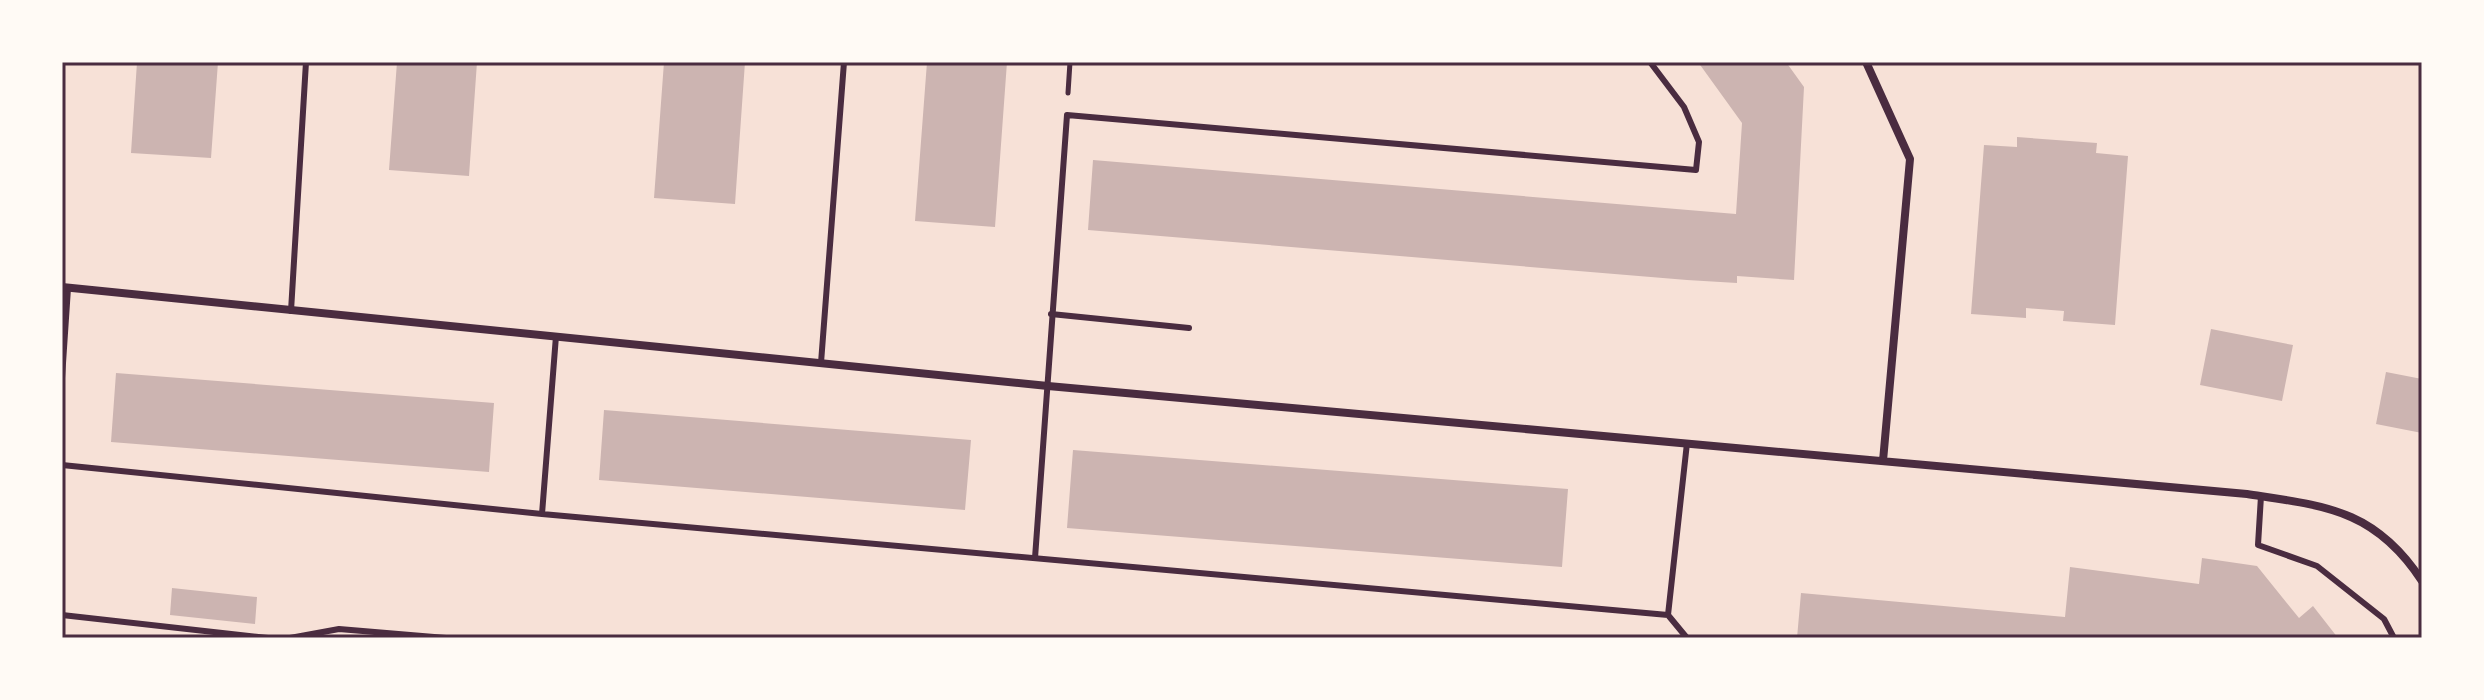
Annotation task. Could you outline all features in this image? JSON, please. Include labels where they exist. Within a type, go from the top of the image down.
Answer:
[{"type":"street","points":[[1866,62],[1910,159],[1883,461]]},
{"type":"street","points":[[65,288],[1048,386],[2247,494],[2323,506],[2372,526],[2408,560],[2422,581]]},
{"type":"lane","points":[[291,311],[306,62]]},
{"type":"lane","points":[[821,363],[844,62]]},
{"type":"lane","points":[[1035,558],[1067,115],[1696,170],[1699,142],[1684,107],[1650,62]]},
{"type":"lane","points":[[62,378],[65,288]]},
{"type":"lane","points":[[1051,314],[1189,328]]},
{"type":"lane","points":[[542,514],[556,336]]},
{"type":"lane","points":[[1668,615],[1687,443]]},
{"type":"lane","points":[[62,465],[542,514],[1668,615],[1687,638]]},
{"type":"lane","points":[[2261,496],[2258,545],[2317,566],[2384,619],[2394,638]]},
{"type":"lane","points":[[62,615],[268,638]]},
{"type":"lane","points":[[290,638],[339,629],[446,638]]},
{"type":"path","points":[[1067,115],[1070,62]]},
{"type":"building","points":[[137,62],[218,62],[211,158],[131,153]]},
{"type":"building","points":[[397,62],[477,62],[469,176],[389,170]]},
{"type":"building","points":[[664,62],[745,62],[735,204],[654,198]]},
{"type":"building","points":[[927,62],[1007,62],[995,227],[915,221]]},
{"type":"building","points":[[1698,62],[1786,62],[1804,87],[1794,280],[1737,276],[1737,283],[1687,280],[1088,230],[1093,160],[1736,214],[1742,123]]},
{"type":"building","points":[[2017,137],[2097,143],[2096,153],[2128,156],[2115,325],[2063,321],[2064,311],[2026,308],[2026,318],[1971,314],[1984,145],[2017,147]]},
{"type":"building","points":[[2211,329],[2293,345],[2282,401],[2200,385]]},
{"type":"building","points":[[2386,372],[2422,379],[2422,433],[2376,424]]},
{"type":"building","points":[[116,373],[494,403],[489,472],[111,442]]},
{"type":"building","points":[[604,410],[971,440],[965,510],[599,480]]},
{"type":"building","points":[[1073,450],[1568,489],[1562,567],[1067,528]]},
{"type":"building","points":[[2202,558],[2257,566],[2299,618],[2313,606],[2338,638],[1797,638],[1801,593],[2065,617],[2070,567],[2199,584]]},
{"type":"building","points":[[172,588],[257,597],[255,624],[170,615]]}]
